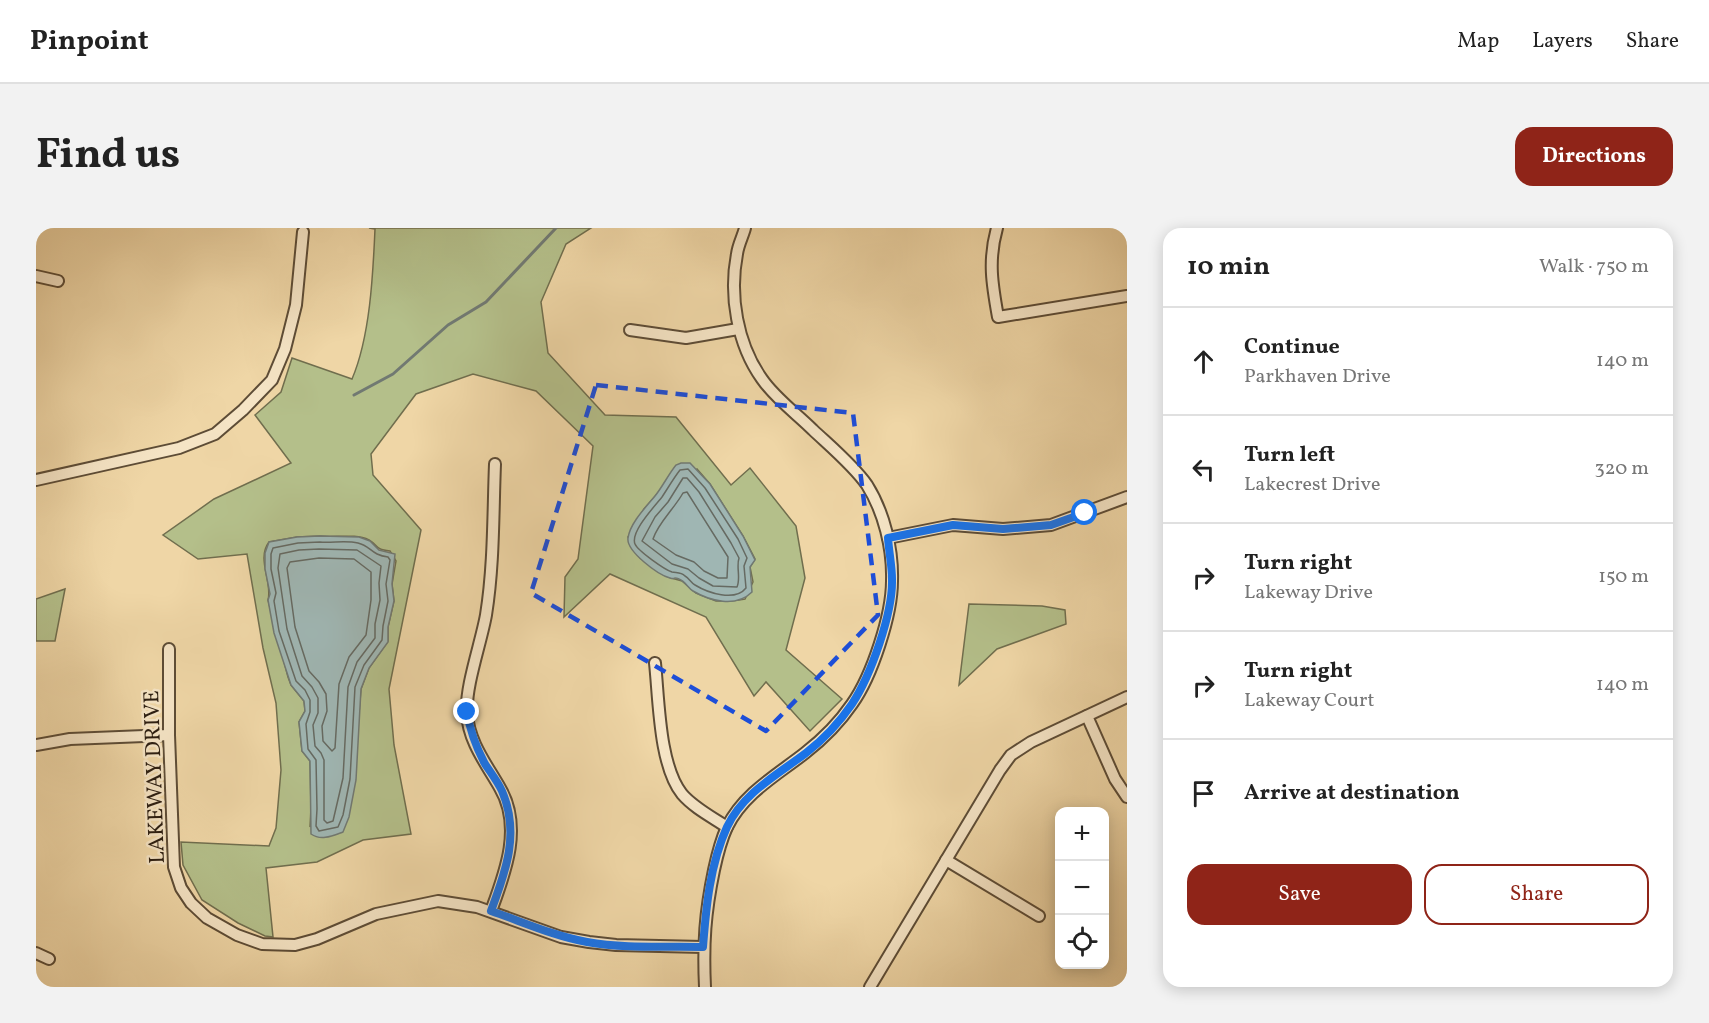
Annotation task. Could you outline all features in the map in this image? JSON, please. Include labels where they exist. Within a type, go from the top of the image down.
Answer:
[{"type":"street","points":[[705,987],[703,947],[706,908],[716,860],[727,827],[747,798],[829,733],[853,703],[870,667],[888,611],[892,580],[888,538],[878,507],[866,484],[835,450],[762,380],[738,328],[735,288],[737,253],[746,228]]},
{"type":"street","points":[[998,228],[990,264],[998,317],[1127,296]]},
{"type":"street","points":[[36,480],[179,448],[215,434],[243,410],[272,380],[285,349],[296,305],[303,232]]},
{"type":"street","points":[[36,276],[58,281]]},
{"type":"street","points":[[630,330],[686,338],[738,328]]},
{"type":"street","points":[[491,911],[504,877],[511,849],[510,818],[502,791],[476,747],[469,729],[467,712],[486,613],[492,561],[495,464]]},
{"type":"street","points":[[888,538],[953,525],[1003,529],[1051,525],[1127,497]]},
{"type":"street","name":"LAKEWAY DRIVE","points":[[169,648],[169,735],[174,867],[181,888],[191,903],[207,918],[237,935],[262,944],[295,945],[317,939],[376,914],[438,901],[477,907],[561,937],[589,942],[616,945],[703,947]]},
{"type":"street","points":[[655,663],[665,753],[672,776],[682,793],[695,807],[727,827]]},
{"type":"street","points":[[874,985],[946,860],[1011,755],[1031,742],[1127,697]]},
{"type":"street","points":[[1087,716],[1115,779],[1127,797]]},
{"type":"street","points":[[36,745],[70,739],[169,735]]},
{"type":"street","points":[[946,860],[1039,916]]},
{"type":"street","points":[[36,953],[49,959]]},
{"type":"highlighted area","points":[[596,385],[853,413],[878,615],[766,731],[531,593]]},
{"type":"green space","points":[[369,228],[591,228],[566,244],[541,302],[548,353],[605,415],[676,417],[731,485],[750,468],[796,526],[805,578],[786,650],[842,699],[810,731],[766,682],[754,696],[706,617],[610,574],[564,617],[565,577],[578,559],[593,446],[536,391],[473,374],[416,394],[371,454],[373,475],[421,530],[389,689],[394,745],[411,834],[363,840],[317,862],[266,868],[273,937],[265,936],[238,923],[202,900],[183,865],[181,842],[269,846],[276,828],[281,770],[276,703],[263,648],[247,554],[198,559],[163,535],[214,499],[291,463],[255,415],[281,392],[292,358],[352,379],[367,325],[375,229]],"holes":[[[697,469],[710,484],[755,559],[750,567],[753,582],[745,599],[716,601],[696,593],[682,581],[668,577],[640,558],[628,537],[644,509],[657,494]],[[320,536],[363,538],[379,548],[390,551],[396,561],[392,584],[394,601],[388,627],[388,641],[369,668],[361,689],[359,714],[310,827],[310,761],[302,751],[299,722],[305,711],[304,701],[291,685],[288,677],[268,600],[264,556],[269,542]]]},
{"type":"green space","points":[[65,589],[55,641],[36,641],[36,599]]},
{"type":"green space","points":[[969,604],[1042,606],[1065,610],[1066,624],[997,649],[959,685]]},
{"type":"water","points":[[690,463],[710,484],[743,536],[755,560],[750,567],[752,592],[746,597],[723,601],[700,595],[681,580],[665,576],[651,567],[637,556],[629,543],[629,532],[635,521],[676,465]]},
{"type":"water","points":[[320,536],[359,537],[370,541],[379,550],[395,554],[392,584],[394,601],[388,627],[388,642],[369,668],[361,689],[356,780],[349,817],[343,832],[323,837],[311,834],[310,761],[302,751],[299,722],[305,711],[304,701],[291,685],[274,633],[265,569],[265,553],[269,542]]},
{"type":"waterway","points":[[354,395],[393,374],[448,325],[486,302],[556,228]]},
{"type":"route","points":[[467,712],[469,729],[476,747],[502,791],[510,818],[511,849],[504,877],[491,911],[561,937],[589,942],[616,945],[703,947],[706,908],[716,860],[727,827],[747,798],[829,733],[853,703],[866,677],[888,611],[892,580],[888,538],[953,525],[1003,529],[1051,525],[1085,513]]}]
